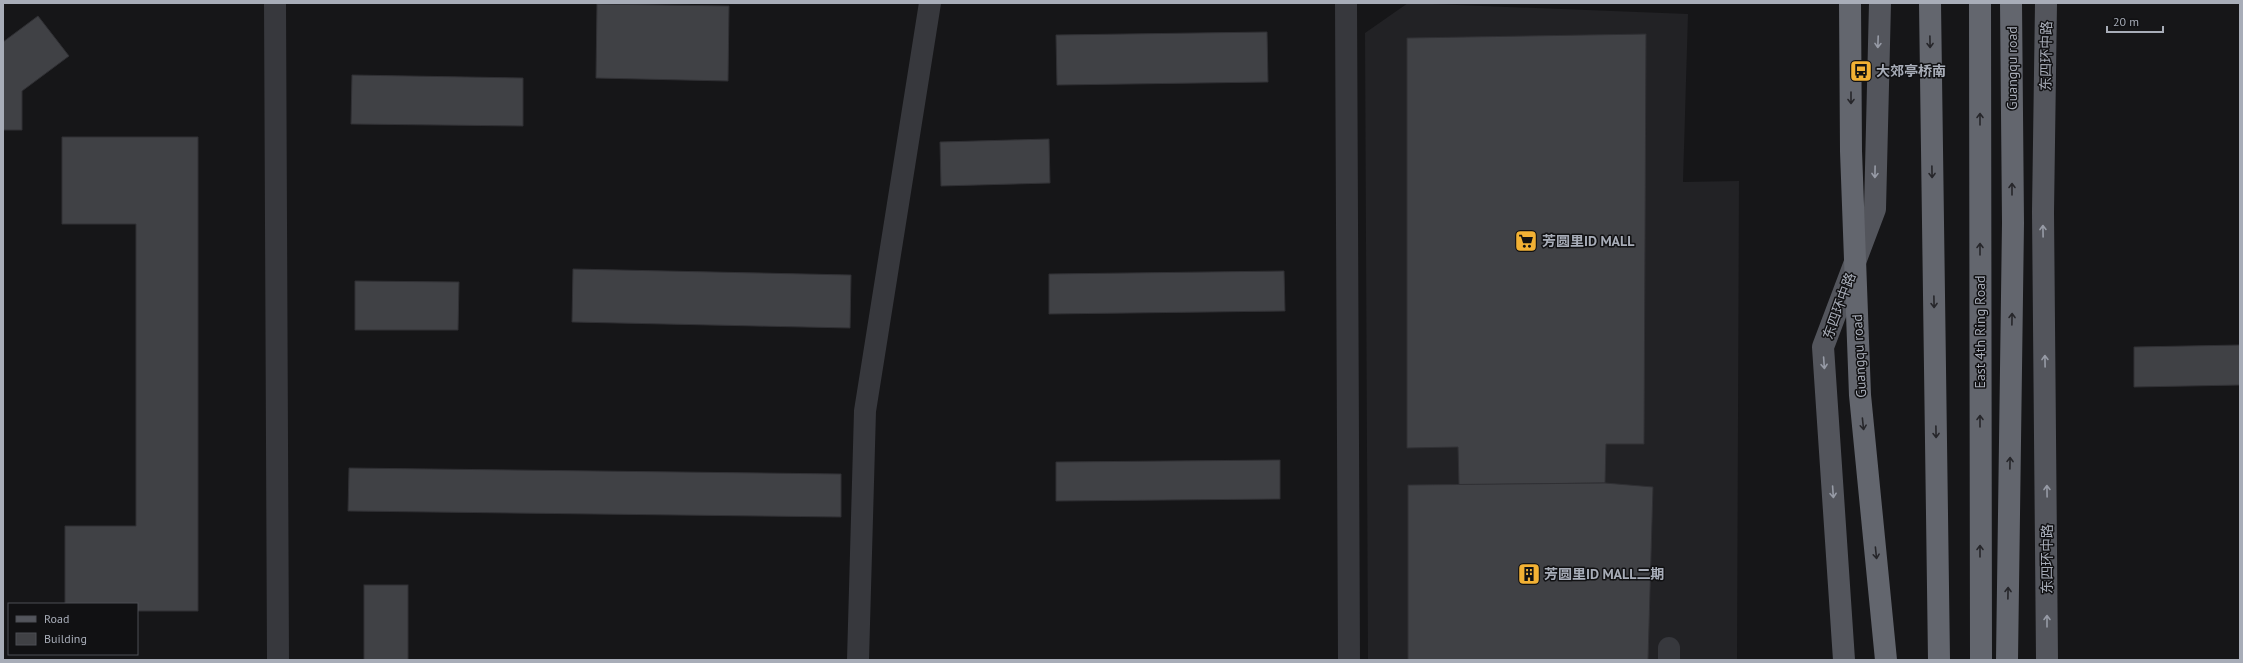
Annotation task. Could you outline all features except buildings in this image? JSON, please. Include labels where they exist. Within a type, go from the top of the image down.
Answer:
[{"type":"highway","name":"Guangqu road","points":[[1850,3],[1851,151],[1860,395],[1886,660]]},
{"type":"highway","points":[[1930,3],[1939,660]]},
{"type":"highway","name":"East 4th Ring Road","points":[[1980,3],[1981,660]]},
{"type":"highway","name":"Guangqu road","points":[[2007,660],[2013,222],[2011,3]]},
{"type":"main road","name":"东四环中路","points":[[1844,660],[1823,347],[1875,209],[1880,3]]},
{"type":"main road","name":"东四环中路","points":[[2046,3],[2043,212],[2047,660]]},
{"type":"street","points":[[275,3],[278,660]]},
{"type":"street","points":[[858,660],[865,411],[930,3]]},
{"type":"street","points":[[1346,3],[1350,660]]},
{"type":"shaded area","name":"芳圆里ID MALL","points":[[1408,3],[1688,14],[1683,182],[1739,181],[1737,660],[1368,660],[1365,33]]},
{"type":"place","name":"大郊亭桥南","points":[[1861,71]]},
{"type":"place","name":"芳圆里ID MALL","points":[[1526,241]]},
{"type":"place","name":"芳圆里ID MALL二期","points":[[1529,574]]}]
